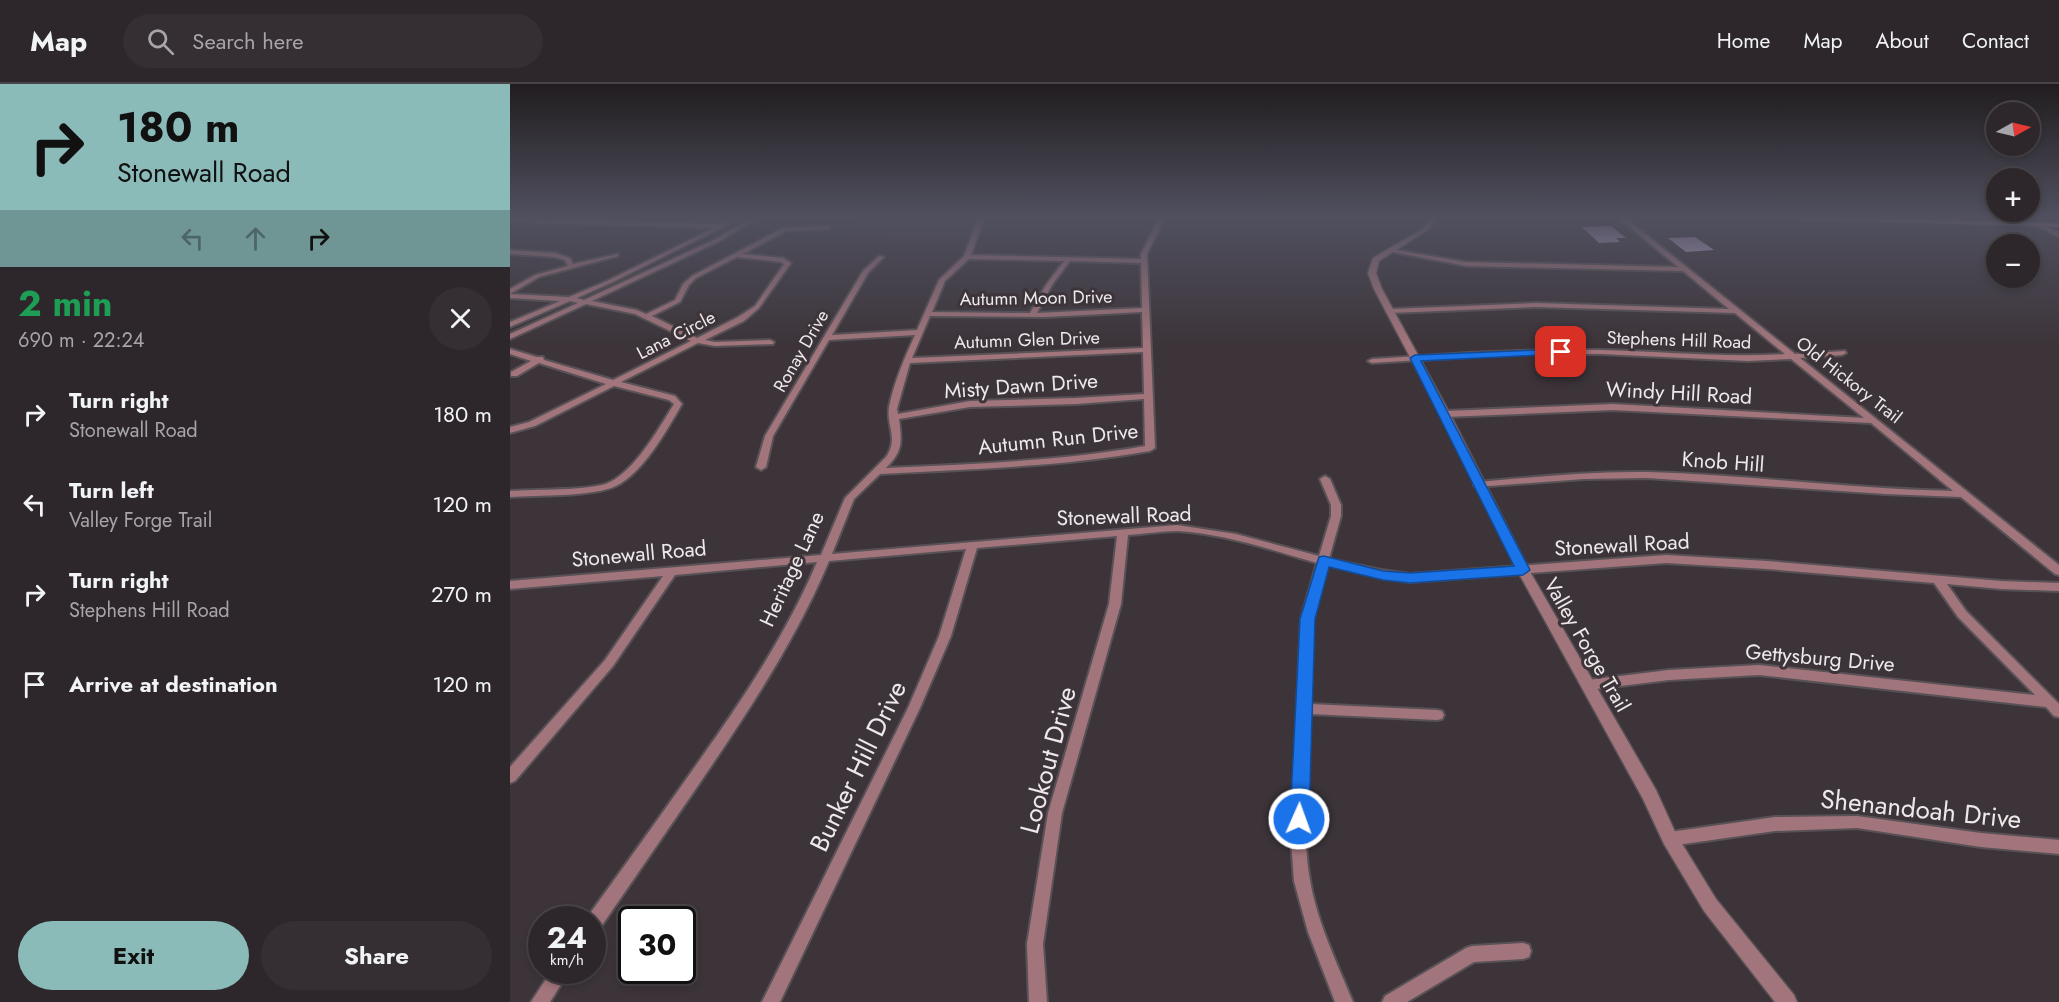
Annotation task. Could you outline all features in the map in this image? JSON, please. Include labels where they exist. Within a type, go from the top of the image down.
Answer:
[{"type":"street","points":[[567,259],[571,266]]},
{"type":"street","points":[[510,294],[529,279],[600,259]]},
{"type":"street","points":[[510,325],[654,259]]},
{"type":"street","points":[[510,337],[677,259]]},
{"type":"street","points":[[647,316],[678,301],[683,288],[694,277],[729,259]]},
{"type":"street","name":"Lana Circle","points":[[510,430],[532,424],[753,311],[788,263],[772,259]]},
{"type":"street","name":"Ronay Drive","points":[[761,467],[769,436],[865,272],[879,259]]},
{"type":"street","name":"Heritage Lane","points":[[605,906],[763,675],[811,590],[850,498],[878,471],[895,450],[895,400],[908,361],[942,280],[964,259]]},
{"type":"street","points":[[1029,259],[1144,261]]},
{"type":"street","name":"Valley Forge Trail","points":[[1378,259],[1372,273],[1390,311],[1523,570],[1650,795],[1670,839],[1710,905],[1787,1002]]},
{"type":"street","points":[[1436,259],[1466,264],[1683,269]]},
{"type":"street","name":"Old Hickory Trail","points":[[1671,259],[2059,571]]},
{"type":"street","points":[[1032,315],[1049,285],[1068,260]]},
{"type":"street","name":"Autumn Run Drive","points":[[878,471],[988,466],[1147,450],[1151,446],[1144,261]]},
{"type":"street","points":[[510,294],[586,301],[647,316],[698,341],[715,344],[770,342]]},
{"type":"street","points":[[1390,311],[1536,305],[1736,311]]},
{"type":"street","name":"Autumn Moon Drive","points":[[926,314],[1032,315],[1146,310]]},
{"type":"street","points":[[826,338],[919,332]]},
{"type":"street","name":"Autumn Glen Drive","points":[[908,361],[1147,350]]},
{"type":"street","points":[[510,351],[540,359],[582,375],[672,398],[678,404],[670,418],[621,479],[605,486],[510,494]]},
{"type":"street","name":"Stephens Hill Road","points":[[1372,361],[1571,352],[1728,359],[1842,353]]},
{"type":"street","points":[[514,374],[540,359]]},
{"type":"street","name":"Misty Dawn Drive","points":[[895,417],[970,404],[1149,396]]},
{"type":"street","name":"Windy Hill Road","points":[[1444,414],[1613,407],[1875,421]]},
{"type":"street","name":"Knob Hill","points":[[1479,485],[1645,475],[1858,491],[1964,494]]},
{"type":"street","points":[[1325,479],[1336,505],[1336,516],[1308,619],[1299,840],[1302,881],[1316,933],[1344,1002]]},
{"type":"street","name":"Stonewall Road","points":[[512,587],[1123,532],[1191,530],[1383,575],[1410,578],[1666,559],[1938,580],[2059,586]]},
{"type":"street","name":"Lookout Drive","points":[[1038,1002],[1035,944],[1055,813],[1115,604],[1123,532]]},
{"type":"street","name":"Bunker Hill Drive","points":[[771,1002],[914,708],[945,636],[973,545]]},
{"type":"street","points":[[510,777],[609,663],[672,571]]},
{"type":"street","points":[[1938,580],[1962,614],[2059,712]]},
{"type":"street","name":"Gettysburg Drive","points":[[1588,685],[1669,675],[1759,670],[2049,702]]},
{"type":"street","points":[[1304,710],[1437,715]]},
{"type":"street","name":"Shenandoah Drive","points":[[1670,839],[1775,824],[1857,822],[1981,840],[2059,847]]},
{"type":"street","points":[[1391,1002],[1472,954],[1523,951]]},
{"type":"street","points":[[540,1002],[552,984]]},
{"type":"route","points":[[1299,819],[1308,619],[1324,561],[1383,575],[1428,579],[1523,570],[1415,358],[1517,352],[1561,352]]}]
